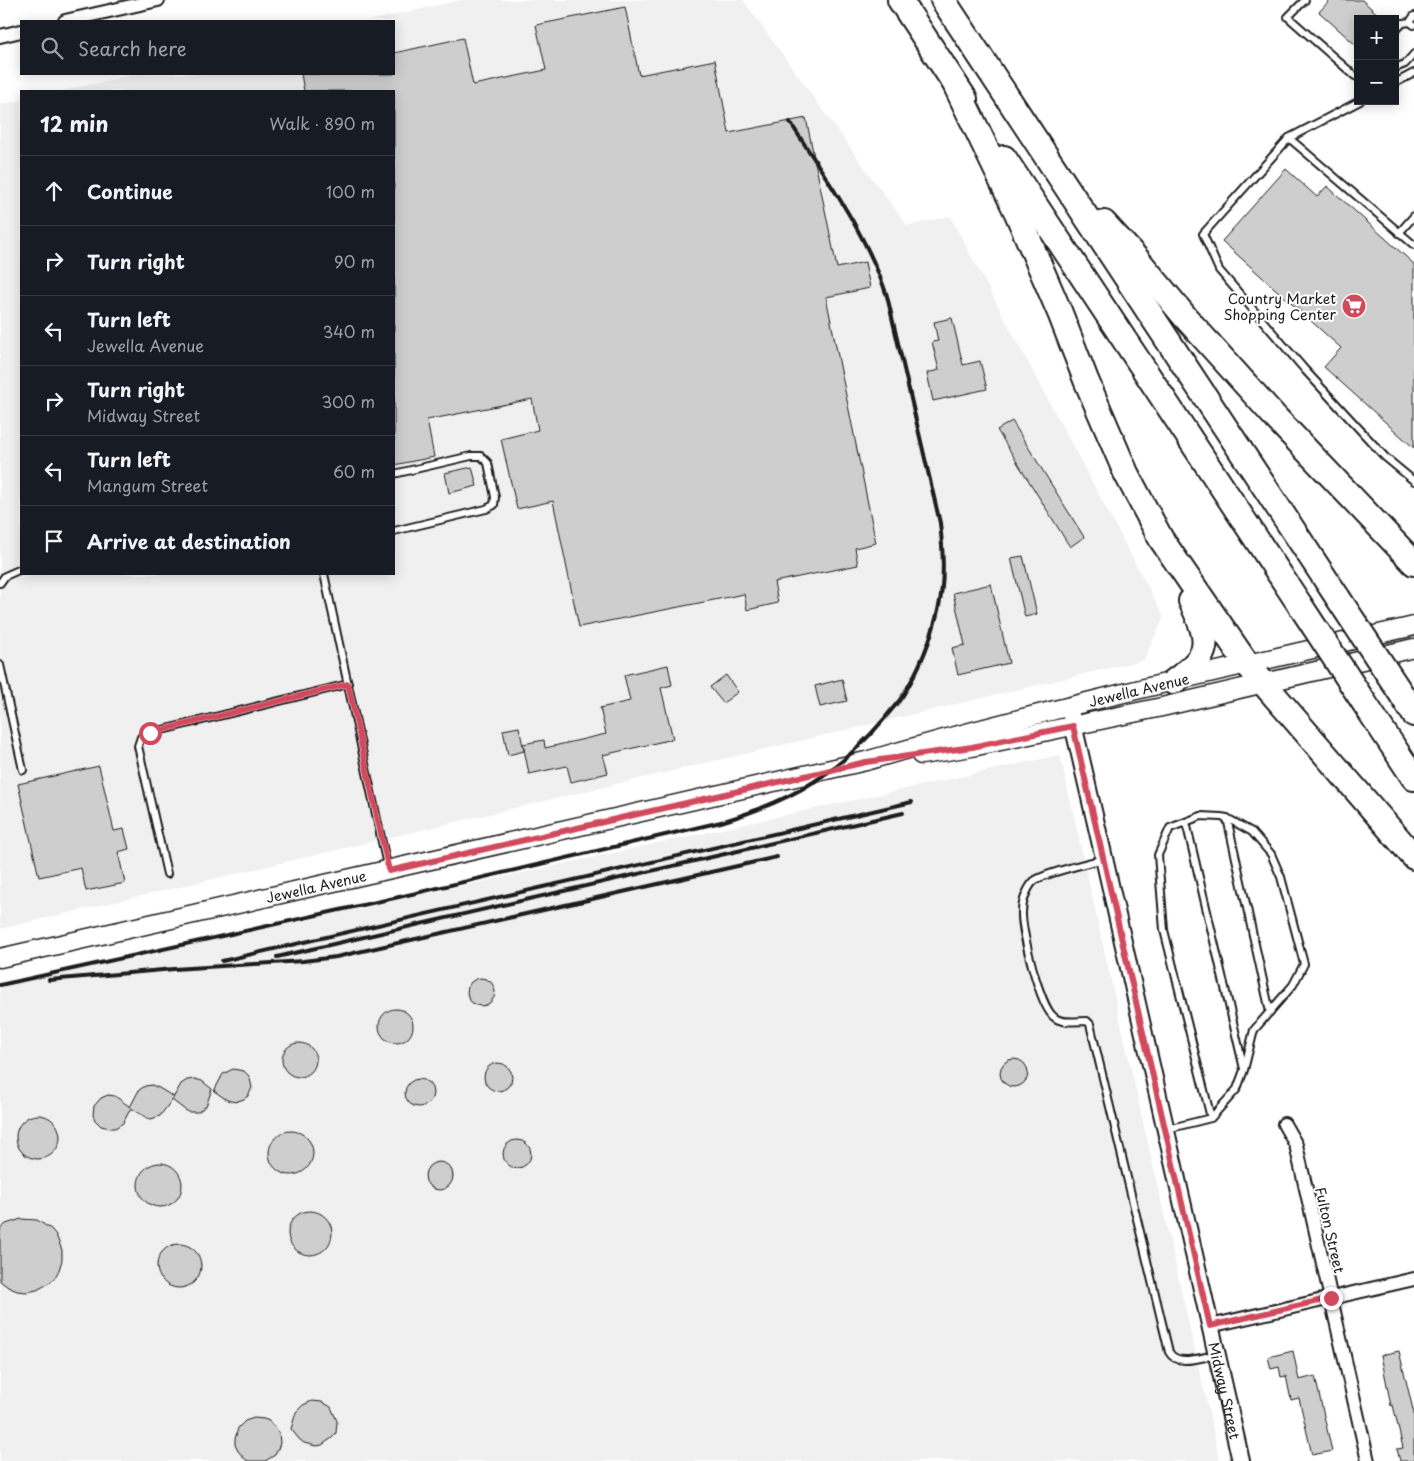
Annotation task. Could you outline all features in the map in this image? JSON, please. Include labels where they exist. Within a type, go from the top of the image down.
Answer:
[{"type":"highway","points":[[900,0],[1414,778]]},
{"type":"highway","points":[[943,0],[1408,704]]},
{"type":"highway","points":[[956,86],[1021,222],[1126,472],[1161,539],[1203,630],[1206,640],[1196,664],[1173,682]]},
{"type":"highway","points":[[1053,166],[1137,259],[1186,318],[1414,563]]},
{"type":"highway","points":[[1161,539],[1246,664],[1414,857]]},
{"type":"main road","name":"Jewella Avenue","points":[[0,958],[866,762],[991,725],[1414,626]]},
{"type":"main road","name":"Jewella Avenue","points":[[866,762],[972,747],[1073,726],[1414,648]]},
{"type":"street","points":[[69,20],[158,0]]},
{"type":"street","points":[[0,36],[20,31]]},
{"type":"street","name":"Midway Street","points":[[1069,707],[1241,1461]]},
{"type":"street","name":"Fulton Street","points":[[1284,1124],[1296,1144],[1368,1461]]},
{"type":"street","points":[[1210,1326],[1414,1279]]},
{"type":"lane","points":[[1305,0],[1288,18],[1354,73]]},
{"type":"lane","points":[[1399,27],[1403,23],[1413,21]]},
{"type":"lane","points":[[1399,66],[1405,64],[1414,54]]},
{"type":"lane","points":[[1399,81],[1414,73]]},
{"type":"lane","points":[[1354,104],[1289,138],[1203,234],[1219,270],[1358,428],[1385,457],[1414,482]]},
{"type":"lane","points":[[1289,138],[1414,245]]},
{"type":"lane","points":[[1399,233],[1414,216]]},
{"type":"lane","points":[[395,474],[472,456],[481,456],[488,463],[496,497],[494,505],[486,509],[395,531]]},
{"type":"lane","points":[[0,583],[5,576],[20,569]]},
{"type":"lane","points":[[324,575],[389,871]]},
{"type":"lane","points":[[0,665],[24,770]]},
{"type":"lane","points":[[167,874],[138,746],[141,737],[150,733],[348,684]]},
{"type":"lane","points":[[1166,1129],[1211,1118],[1237,1089],[1254,1030],[1293,984],[1304,964],[1281,876],[1272,854],[1252,832],[1228,818],[1201,816],[1170,828],[1158,855],[1164,930],[1211,1118]]},
{"type":"lane","points":[[1228,818],[1270,1012]]},
{"type":"lane","points":[[1186,822],[1244,1070]]},
{"type":"lane","points":[[1104,858],[1034,881],[1026,893],[1021,913],[1028,954],[1045,1005],[1052,1016],[1059,1021],[1087,1021],[1090,1024],[1169,1352],[1171,1356],[1179,1360],[1217,1354]]},
{"type":"shaded area","points":[[461,0],[743,0],[907,226],[950,216],[1164,617],[1144,660],[0,929],[0,105],[20,100],[20,575],[395,575],[395,90],[66,90],[133,75],[395,75],[395,20],[372,20]]},
{"type":"shaded area","points":[[1060,755],[1220,1461],[0,1461],[0,987]]},
{"type":"building","points":[[1330,0],[1362,0],[1379,15],[1354,15],[1354,43],[1319,12]]},
{"type":"building","points":[[625,7],[639,75],[715,60],[729,133],[806,118],[837,268],[865,262],[870,288],[826,297],[876,543],[855,548],[858,565],[774,582],[778,603],[747,610],[744,594],[579,627],[553,501],[517,509],[501,439],[538,430],[532,399],[427,420],[434,457],[395,465],[395,90],[304,90],[301,75],[395,75],[395,53],[463,38],[473,85],[546,70],[536,25]]},
{"type":"building","name":"Country Market Shopping Center","points":[[1286,169],[1317,197],[1327,186],[1414,264],[1414,448],[1324,367],[1341,348],[1222,241]]},
{"type":"building","points":[[952,318],[963,365],[980,361],[987,389],[933,401],[927,373],[939,370],[932,342],[938,341],[934,322]]},
{"type":"building","points":[[1012,421],[1084,537],[1070,547],[997,430]]},
{"type":"building","points":[[472,467],[477,486],[449,493],[445,473]]},
{"type":"building","points":[[1023,556],[1037,614],[1025,617],[1011,558]]},
{"type":"building","points":[[991,584],[1009,663],[958,675],[952,648],[965,645],[953,593]]},
{"type":"building","points":[[668,665],[672,685],[661,688],[673,739],[603,755],[608,773],[571,782],[567,766],[529,774],[523,744],[544,740],[545,748],[606,734],[600,708],[630,701],[624,675]]},
{"type":"building","points":[[726,675],[738,692],[723,703],[710,687]]},
{"type":"building","points":[[842,679],[847,701],[820,707],[815,686]]},
{"type":"building","points":[[519,727],[524,751],[508,755],[503,730]]},
{"type":"building","points":[[99,766],[114,831],[124,829],[129,849],[118,852],[125,883],[86,891],[81,868],[39,877],[18,784]]},
{"type":"building","points":[[481,978],[491,982],[495,992],[491,1002],[481,1006],[471,1002],[467,992],[471,982]]},
{"type":"building","points":[[396,1009],[408,1014],[413,1026],[408,1038],[396,1043],[384,1038],[379,1026],[384,1014]]},
{"type":"building","points":[[299,1043],[311,1048],[316,1060],[311,1072],[299,1077],[287,1072],[282,1060],[287,1048]]},
{"type":"building","points":[[1014,1059],[1024,1063],[1028,1073],[1024,1083],[1014,1087],[1004,1083],[1000,1073],[1004,1063]]},
{"type":"building","points":[[498,1063],[508,1067],[512,1077],[508,1087],[498,1091],[488,1087],[484,1077],[488,1067]]},
{"type":"building","points":[[233,1069],[244,1071],[249,1076],[252,1088],[248,1096],[235,1102],[227,1100],[214,1091],[223,1074]]},
{"type":"building","points":[[195,1079],[202,1081],[212,1089],[206,1106],[198,1112],[189,1112],[172,1100],[181,1084],[187,1080]]},
{"type":"building","points":[[419,1079],[429,1083],[433,1093],[429,1103],[419,1107],[409,1103],[405,1093],[409,1083]]},
{"type":"building","points":[[152,1085],[174,1097],[160,1116],[151,1119],[147,1118],[131,1108],[123,1123],[115,1128],[101,1126],[95,1120],[93,1115],[94,1106],[101,1098],[108,1095],[115,1096],[130,1107],[139,1090],[145,1086]]},
{"type":"building","points":[[42,1115],[54,1121],[59,1128],[59,1146],[54,1153],[47,1158],[34,1159],[26,1156],[19,1149],[16,1133],[19,1125],[26,1118]]},
{"type":"building","points":[[295,1131],[307,1137],[312,1144],[312,1162],[307,1169],[300,1174],[287,1175],[279,1172],[272,1165],[269,1149],[272,1141],[279,1134]]},
{"type":"building","points":[[517,1140],[527,1144],[531,1154],[527,1164],[517,1168],[507,1164],[503,1154],[507,1144]]},
{"type":"building","points":[[439,1162],[449,1166],[453,1176],[449,1186],[439,1190],[429,1186],[425,1176],[429,1166]]},
{"type":"building","points":[[164,1163],[176,1169],[181,1176],[181,1194],[176,1201],[169,1206],[156,1207],[148,1204],[141,1197],[138,1181],[141,1173],[148,1166]]},
{"type":"building","points":[[314,1211],[326,1217],[331,1224],[331,1242],[326,1249],[319,1254],[306,1255],[298,1252],[291,1245],[288,1229],[291,1221],[298,1214]]},
{"type":"building","points":[[21,1219],[37,1220],[51,1229],[56,1235],[62,1250],[62,1260],[54,1279],[37,1290],[27,1292],[17,1291],[0,1281],[0,1229],[6,1224]]},
{"type":"building","points":[[183,1244],[195,1250],[200,1257],[200,1275],[195,1282],[188,1287],[175,1288],[167,1285],[160,1278],[157,1262],[160,1254],[167,1247]]},
{"type":"building","points":[[1293,1351],[1299,1380],[1315,1376],[1332,1451],[1312,1455],[1299,1398],[1291,1400],[1286,1376],[1281,1377],[1279,1367],[1271,1369],[1268,1357]]},
{"type":"building","points":[[1399,1351],[1414,1414],[1414,1461],[1400,1461],[1397,1449],[1403,1448],[1393,1405],[1391,1406],[1381,1355]]},
{"type":"building","points":[[312,1401],[322,1402],[331,1407],[337,1421],[336,1433],[332,1438],[322,1445],[316,1446],[304,1443],[291,1429],[296,1412],[303,1405]]},
{"type":"building","points":[[254,1418],[269,1421],[279,1432],[280,1443],[278,1449],[275,1455],[265,1461],[246,1460],[235,1445],[238,1428],[245,1421]]},
{"type":"railway","points":[[0,985],[399,897],[721,822],[770,805],[804,788],[835,767],[869,736],[902,697],[929,642],[939,606],[942,586],[943,554],[940,523],[887,296],[857,228],[790,122]]},
{"type":"railway","points":[[222,961],[912,802]]},
{"type":"railway","points":[[277,957],[903,813]]},
{"type":"railway","points":[[49,980],[336,957],[777,857]]},
{"type":"place","name":"Country Market Shopping Center","points":[[1354,306]]},
{"type":"route","points":[[150,733],[348,684],[389,871],[866,762],[972,747],[1073,726],[1210,1326],[1331,1298]]}]
